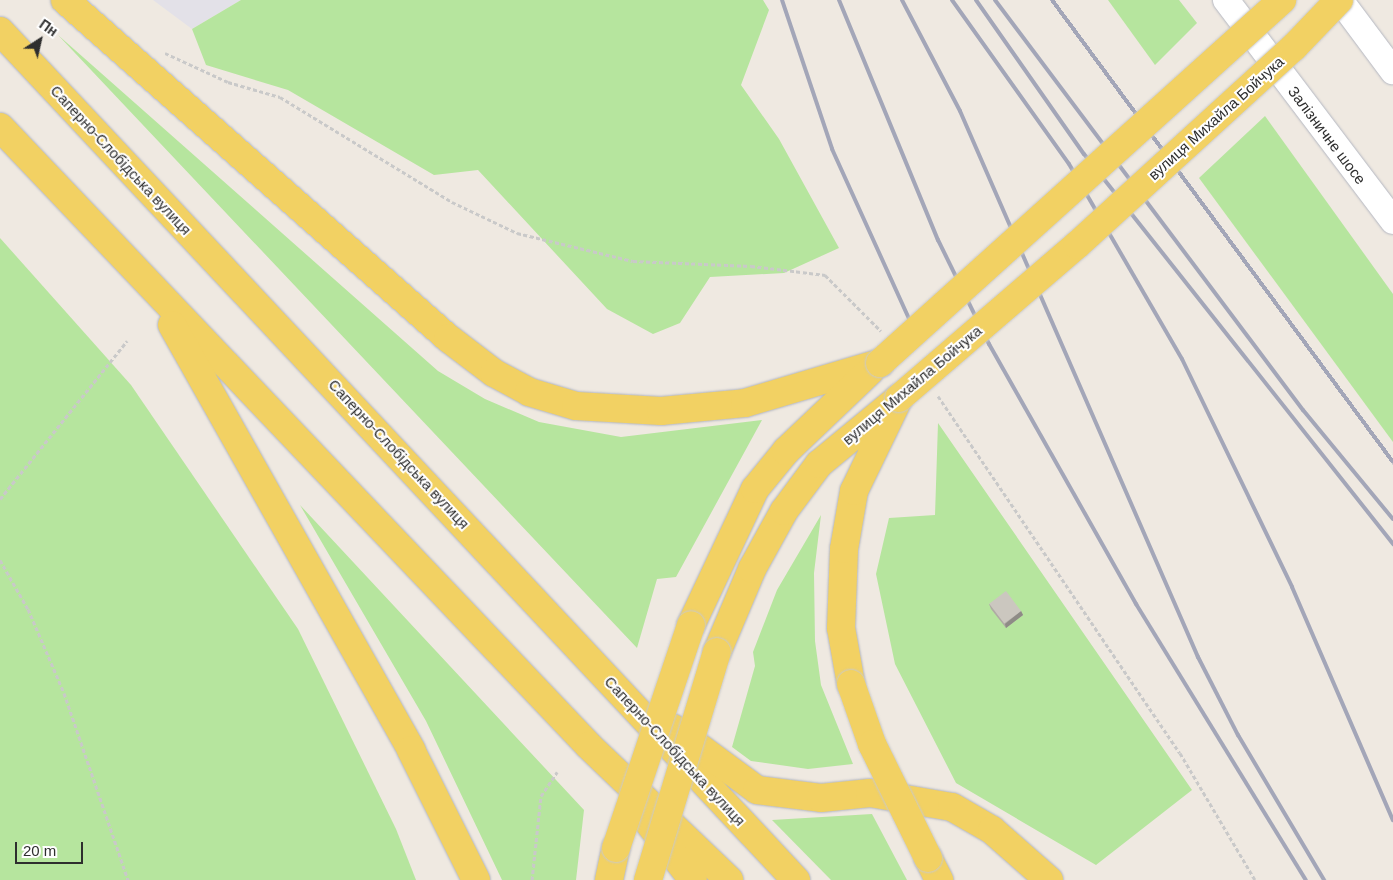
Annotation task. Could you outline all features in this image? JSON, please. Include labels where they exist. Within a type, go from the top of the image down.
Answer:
[{"type":"main road","points":[[65,0],[448,338],[494,373],[530,392],[576,406],[661,411],[745,403],[880,363]]},
{"type":"main road","points":[[609,880],[616,848],[691,625],[755,489],[786,450],[1282,0]]},
{"type":"main road","name":"вулиця Михайла Бойчука","points":[[648,880],[717,652],[752,569],[784,511],[819,464],[899,398],[1098,226],[1294,47],[1339,0]]},
{"type":"main road","name":"Саперно-Слобідська вулиця","points":[[0,31],[578,645],[796,880]]},
{"type":"main road","points":[[0,127],[154,293],[589,746],[729,880]]},
{"type":"main road","points":[[154,293],[411,750],[476,880]]},
{"type":"main road","points":[[899,398],[854,491],[844,549],[840,628],[851,684],[872,744],[934,869]]},
{"type":"main road","points":[[578,645],[678,733],[757,790],[821,798],[870,793],[952,807],[992,830],[1049,880]]},
{"type":"main road","points":[[589,746],[693,880]]},
{"type":"street","name":"Залізничне шосе","points":[[1226,0],[1393,221]]},
{"type":"street","points":[[1339,0],[1393,71]]},
{"type":"path","points":[[0,499],[127,341]]},
{"type":"path","points":[[0,560],[28,609],[64,693],[128,880]]},
{"type":"path","points":[[532,880],[541,796],[557,772]]},
{"type":"shaded area","points":[[153,0],[241,0],[192,29]]},
{"type":"green space","points":[[241,0],[763,0],[769,10],[741,85],[779,139],[839,248],[784,273],[710,277],[680,323],[653,334],[607,309],[478,170],[434,175],[288,90],[206,65],[192,29]]},
{"type":"green space","points":[[1108,0],[1179,0],[1197,23],[1155,65]]},
{"type":"green space","points":[[58,35],[438,371],[485,399],[539,422],[621,437],[762,420],[676,577],[657,579],[637,648]]},
{"type":"green space","points":[[1265,116],[1393,294],[1393,442],[1199,178]]},
{"type":"green space","points":[[0,238],[131,385],[298,629],[396,829],[416,880],[0,880]]},
{"type":"green space","points":[[938,423],[1192,790],[1096,865],[956,783],[895,664],[876,574],[889,518],[935,515]]},
{"type":"green space","points":[[300,505],[584,810],[576,880],[502,880],[426,721]]},
{"type":"green space","points":[[821,515],[814,573],[815,641],[821,685],[853,764],[808,769],[751,761],[732,747],[755,666],[753,652],[777,590]]},
{"type":"green space","points":[[872,814],[907,880],[831,880],[772,820]]},
{"type":"building","points":[[1006,591],[1021,611],[1004,624],[989,604]]},
{"type":"railway","points":[[782,0],[832,149],[909,319]]},
{"type":"railway","points":[[839,0],[938,240],[989,344],[1136,604],[1306,880]]},
{"type":"railway","points":[[902,0],[960,111],[1198,657],[1238,735],[1324,880]]},
{"type":"railway","points":[[952,0],[1069,164],[1182,359],[1292,587],[1393,820]]},
{"type":"railway","points":[[976,0],[1084,154],[1393,544]]},
{"type":"railway","points":[[995,0],[1303,410],[1393,519]]},
{"type":"railway","points":[[1052,0],[1393,462]]}]
